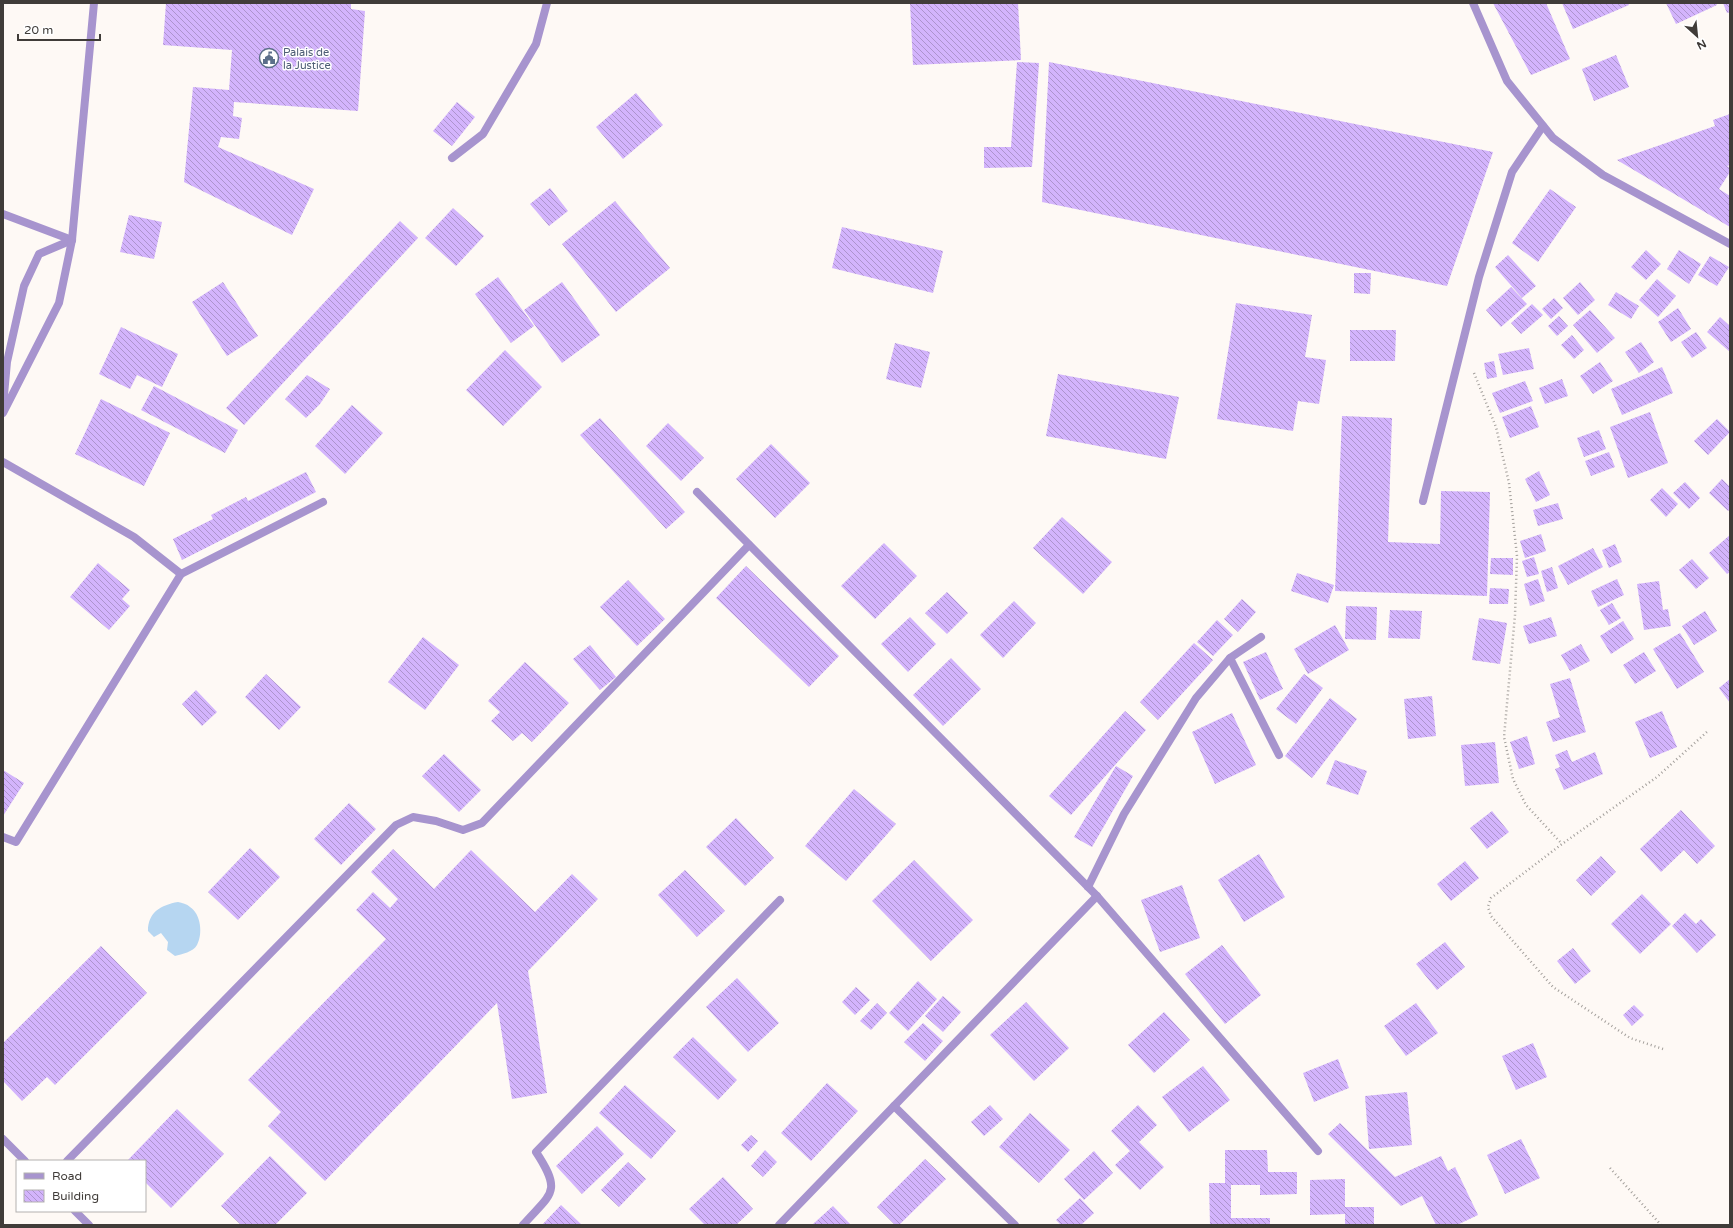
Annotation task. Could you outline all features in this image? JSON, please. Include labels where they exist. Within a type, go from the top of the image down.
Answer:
[{"type":"street","points":[[3,413],[59,303],[72,240],[94,3]]},
{"type":"street","points":[[452,158],[482,134],[536,44],[547,3]]},
{"type":"street","points":[[1474,3],[1508,81],[1553,138],[1604,175],[1730,244]]},
{"type":"street","points":[[1423,501],[1479,277],[1512,172],[1543,126]]},
{"type":"street","points":[[3,214],[72,240]]},
{"type":"street","points":[[3,406],[7,362],[24,286],[38,254],[72,240]]},
{"type":"street","points":[[3,462],[134,537],[181,574]]},
{"type":"street","points":[[697,492],[1097,896],[1318,1151]]},
{"type":"street","points":[[3,837],[16,842],[181,574],[323,502]]},
{"type":"street","points":[[68,1160],[396,825],[413,817],[436,821],[464,830],[482,823],[749,546]]},
{"type":"street","points":[[1088,887],[1124,814],[1196,698],[1230,658],[1261,637]]},
{"type":"street","points":[[1230,658],[1279,755]]},
{"type":"street","points":[[779,1225],[1097,896]]},
{"type":"street","points":[[523,1225],[550,1194],[552,1184],[547,1168],[536,1152],[780,900]]},
{"type":"street","points":[[894,1106],[1015,1225]]},
{"type":"street","points":[[3,1139],[24,1160]]},
{"type":"street","points":[[76,1212],[89,1225]]},
{"type":"path","points":[[1460,350],[1474,374],[1496,427],[1509,483],[1517,556],[1515,615],[1504,737],[1505,744],[1513,779],[1526,805],[1562,844]]},
{"type":"path","points":[[1663,1048],[1630,1038],[1553,987],[1491,916],[1488,907],[1491,898],[1562,844],[1657,777],[1708,731]]},
{"type":"path","points":[[1610,1168],[1661,1225]]},
{"type":"water","points":[[178,902],[187,905],[197,914],[200,924],[200,935],[197,945],[193,949],[175,956],[167,950],[168,942],[161,933],[154,937],[148,931],[150,919],[157,910],[166,905]]},
{"type":"building","points":[[166,3],[351,3],[351,9],[365,11],[358,111],[234,102],[233,116],[242,118],[239,139],[221,137],[218,147],[314,189],[292,235],[184,182],[193,87],[229,90],[232,50],[163,45]]},
{"type":"building","points":[[910,3],[1018,3],[1021,60],[913,65]]},
{"type":"building","points":[[1493,3],[1546,3],[1570,59],[1531,75]]},
{"type":"building","points":[[1562,3],[1628,3],[1629,5],[1573,29]]},
{"type":"building","points":[[1666,3],[1716,3],[1717,5],[1676,24]]},
{"type":"building","points":[[1723,3],[1730,3],[1730,12],[1727,13]]},
{"type":"building","points":[[1616,55],[1629,87],[1594,101],[1582,69]]},
{"type":"building","points":[[1017,62],[1039,63],[1032,167],[984,168],[984,147],[1011,147]]},
{"type":"building","points":[[1049,62],[1493,152],[1447,286],[1042,202]]},
{"type":"building","points":[[636,93],[663,125],[623,159],[596,127]]},
{"type":"building","points":[[457,102],[475,117],[452,146],[433,131]]},
{"type":"building","points":[[1730,114],[1730,165],[1727,166],[1730,168],[1730,172],[1719,189],[1730,196],[1730,227],[1617,160],[1715,126],[1713,120]]},
{"type":"building","points":[[550,188],[568,211],[549,226],[530,204]]},
{"type":"building","points":[[1550,189],[1576,207],[1538,262],[1512,243]]},
{"type":"building","points":[[615,201],[670,268],[616,312],[562,244]]},
{"type":"building","points":[[453,208],[484,236],[456,266],[425,238]]},
{"type":"building","points":[[129,215],[162,222],[154,259],[120,252]]},
{"type":"building","points":[[400,221],[418,238],[244,425],[226,408]]},
{"type":"building","points":[[842,227],[943,251],[933,293],[832,268]]},
{"type":"building","points":[[1646,250],[1661,264],[1646,280],[1631,267]]},
{"type":"building","points":[[1679,250],[1701,264],[1689,284],[1667,269]]},
{"type":"building","points":[[1508,255],[1536,286],[1522,298],[1495,267]]},
{"type":"building","points":[[1710,256],[1729,267],[1717,286],[1698,275]]},
{"type":"building","points":[[1354,273],[1371,273],[1370,294],[1354,293]]},
{"type":"building","points":[[498,277],[534,326],[511,343],[475,294]]},
{"type":"building","points":[[1657,279],[1676,296],[1658,317],[1639,300]]},
{"type":"building","points":[[223,282],[258,336],[227,356],[192,302]]},
{"type":"building","points":[[562,282],[600,335],[562,363],[524,310]]},
{"type":"building","points":[[1580,282],[1595,300],[1578,315],[1563,298]]},
{"type":"building","points":[[1511,287],[1527,304],[1501,327],[1486,310]]},
{"type":"building","points":[[1616,292],[1639,306],[1631,319],[1608,305]]},
{"type":"building","points":[[1554,298],[1563,308],[1551,319],[1542,309]]},
{"type":"building","points":[[1236,303],[1312,315],[1305,357],[1326,360],[1319,404],[1298,401],[1293,431],[1217,419]]},
{"type":"building","points":[[1532,304],[1543,315],[1521,334],[1511,323]]},
{"type":"building","points":[[1678,308],[1691,329],[1671,342],[1658,322]]},
{"type":"building","points":[[1590,310],[1615,338],[1597,353],[1573,325]]},
{"type":"building","points":[[1559,316],[1568,326],[1557,336],[1548,326]]},
{"type":"building","points":[[1720,317],[1730,326],[1730,352],[1707,332]]},
{"type":"building","points":[[121,327],[178,354],[162,387],[137,375],[130,389],[99,374]]},
{"type":"building","points":[[1350,330],[1396,330],[1395,361],[1350,361]]},
{"type":"building","points":[[1696,332],[1707,348],[1692,358],[1681,342]]},
{"type":"building","points":[[1572,335],[1584,350],[1574,359],[1561,345]]},
{"type":"building","points":[[1641,342],[1654,362],[1639,373],[1625,352]]},
{"type":"building","points":[[895,343],[930,352],[921,388],[886,379]]},
{"type":"building","points":[[1529,348],[1534,369],[1503,375],[1498,354]]},
{"type":"building","points":[[505,350],[542,387],[503,426],[466,390]]},
{"type":"building","points":[[1494,361],[1497,377],[1487,379],[1484,363]]},
{"type":"building","points":[[1600,362],[1613,381],[1593,394],[1580,376]]},
{"type":"building","points":[[1662,367],[1673,393],[1622,415],[1611,389]]},
{"type":"building","points":[[1058,374],[1179,397],[1166,459],[1046,436]]},
{"type":"building","points":[[307,375],[330,389],[320,404],[306,418],[285,399]]},
{"type":"building","points":[[1562,379],[1568,396],[1545,404],[1539,388]]},
{"type":"building","points":[[1525,381],[1533,401],[1500,413],[1492,393]]},
{"type":"building","points":[[154,386],[238,430],[225,453],[141,410]]},
{"type":"building","points":[[101,399],[170,433],[144,486],[75,454]]},
{"type":"building","points":[[352,405],[383,433],[345,474],[315,446]]},
{"type":"building","points":[[1531,406],[1539,427],[1510,438],[1502,417]]},
{"type":"building","points":[[1650,412],[1668,463],[1628,478],[1610,427]]},
{"type":"building","points":[[1342,416],[1392,418],[1388,542],[1440,544],[1441,491],[1490,492],[1487,596],[1335,591]]},
{"type":"building","points":[[600,418],[685,512],[666,529],[580,435]]},
{"type":"building","points":[[1717,419],[1730,432],[1708,455],[1694,441]]},
{"type":"building","points":[[668,423],[704,458],[681,481],[646,446]]},
{"type":"building","points":[[1599,430],[1606,449],[1584,457],[1577,438]]},
{"type":"building","points":[[771,444],[810,483],[775,518],[736,479]]},
{"type":"building","points":[[1609,452],[1615,467],[1591,476],[1585,461]]},
{"type":"building","points":[[1539,471],[1550,495],[1536,502],[1525,479]]},
{"type":"building","points":[[306,472],[316,492],[182,560],[173,539],[213,519],[211,515],[246,497],[248,501]]},
{"type":"building","points":[[1722,479],[1730,487],[1730,509],[1728,511],[1709,493]]},
{"type":"building","points":[[1685,482],[1700,498],[1689,509],[1673,493]]},
{"type":"building","points":[[1662,488],[1678,504],[1666,517],[1650,500]]},
{"type":"building","points":[[1558,503],[1563,519],[1538,526],[1533,510]]},
{"type":"building","points":[[1062,517],[1112,562],[1083,594],[1033,548]]},
{"type":"building","points":[[1541,534],[1546,551],[1525,558],[1520,541]]},
{"type":"building","points":[[1730,535],[1730,572],[1727,574],[1709,553]]},
{"type":"building","points":[[884,543],[917,576],[875,619],[841,586]]},
{"type":"building","points":[[1615,544],[1622,562],[1609,568],[1602,550]]},
{"type":"building","points":[[1593,548],[1603,567],[1568,585],[1558,566]]},
{"type":"building","points":[[1534,557],[1539,574],[1527,577],[1522,561]]},
{"type":"building","points":[[1491,558],[1513,558],[1513,575],[1490,574]]},
{"type":"building","points":[[1692,559],[1709,578],[1696,589],[1679,570]]},
{"type":"building","points":[[98,563],[130,590],[122,599],[130,606],[109,630],[70,597]]},
{"type":"building","points":[[746,566],[839,656],[809,687],[716,598]]},
{"type":"building","points":[[1552,567],[1558,588],[1547,592],[1541,571]]},
{"type":"building","points":[[1297,573],[1334,585],[1328,603],[1291,591]]},
{"type":"building","points":[[1538,579],[1545,601],[1530,606],[1524,584]]},
{"type":"building","points":[[1617,579],[1624,595],[1598,607],[1591,591]]},
{"type":"building","points":[[628,580],[665,619],[637,646],[600,607]]},
{"type":"building","points":[[1659,581],[1663,610],[1668,609],[1671,626],[1644,630],[1637,584]]},
{"type":"building","points":[[1490,588],[1509,589],[1508,604],[1489,604]]},
{"type":"building","points":[[947,592],[968,613],[947,634],[925,613]]},
{"type":"building","points":[[1242,599],[1256,612],[1238,632],[1224,619]]},
{"type":"building","points":[[1014,601],[1036,623],[1003,658],[980,635]]},
{"type":"building","points":[[1612,603],[1621,618],[1609,625],[1600,610]]},
{"type":"building","points":[[1346,606],[1377,607],[1376,640],[1345,639]]},
{"type":"building","points":[[1390,610],[1422,611],[1420,639],[1388,638]]},
{"type":"building","points":[[1705,611],[1717,631],[1694,645],[1682,626]]},
{"type":"building","points":[[910,617],[936,644],[908,672],[881,644]]},
{"type":"building","points":[[1551,617],[1557,636],[1529,644],[1523,626]]},
{"type":"building","points":[[1479,618],[1507,623],[1500,664],[1472,660]]},
{"type":"building","points":[[1217,620],[1233,635],[1213,656],[1197,642]]},
{"type":"building","points":[[1623,621],[1634,639],[1611,654],[1600,636]]},
{"type":"building","points":[[1335,625],[1349,650],[1308,674],[1294,649]]},
{"type":"building","points":[[1680,633],[1704,672],[1677,689],[1653,649]]},
{"type":"building","points":[[423,637],[459,665],[425,710],[388,682]]},
{"type":"building","points":[[1194,643],[1213,660],[1158,720],[1140,702]]},
{"type":"building","points":[[1581,644],[1590,661],[1570,671],[1561,655]]},
{"type":"building","points":[[590,645],[616,677],[600,690],[573,659]]},
{"type":"building","points":[[1266,652],[1283,689],[1260,700],[1243,662]]},
{"type":"building","points":[[1644,652],[1656,671],[1635,684],[1623,665]]},
{"type":"building","points":[[951,658],[981,689],[943,726],[913,695]]},
{"type":"building","points":[[525,662],[569,703],[532,742],[522,733],[513,741],[491,721],[500,712],[488,701]]},
{"type":"building","points":[[266,674],[301,707],[279,730],[245,697]]},
{"type":"building","points":[[1304,674],[1323,688],[1296,724],[1276,709]]},
{"type":"building","points":[[1570,678],[1586,732],[1553,742],[1546,722],[1560,717],[1550,684]]},
{"type":"building","points":[[1730,679],[1730,703],[1719,688]]},
{"type":"building","points":[[196,690],[217,712],[202,726],[182,704]]},
{"type":"building","points":[[1432,696],[1436,736],[1408,739],[1404,699]]},
{"type":"building","points":[[1330,698],[1357,719],[1312,778],[1285,756]]},
{"type":"building","points":[[1125,711],[1146,730],[1071,815],[1049,796]]},
{"type":"building","points":[[1662,711],[1677,747],[1650,758],[1635,722]]},
{"type":"building","points":[[1232,713],[1256,765],[1215,784],[1192,732]]},
{"type":"building","points":[[1527,736],[1535,764],[1519,769],[1510,742]]},
{"type":"building","points":[[1495,742],[1499,783],[1465,786],[1461,745]]},
{"type":"building","points":[[1567,750],[1572,762],[1595,752],[1603,774],[1564,790],[1555,769],[1560,767],[1555,755]]},
{"type":"building","points":[[444,754],[481,790],[459,812],[422,776]]},
{"type":"building","points":[[1335,760],[1367,771],[1358,795],[1326,784]]},
{"type":"building","points":[[1116,766],[1133,776],[1092,847],[1074,837]]},
{"type":"building","points":[[3,770],[24,783],[3,816]]},
{"type":"building","points":[[854,789],[896,824],[846,881],[805,846]]},
{"type":"building","points":[[349,803],[376,829],[341,865],[314,839]]},
{"type":"building","points":[[1681,810],[1715,846],[1697,864],[1684,850],[1661,872],[1640,849]]},
{"type":"building","points":[[1492,811],[1509,832],[1487,849],[1470,828]]},
{"type":"building","points":[[736,818],[774,858],[745,886],[706,847]]},
{"type":"building","points":[[250,848],[280,877],[238,920],[208,892]]},
{"type":"building","points":[[393,849],[434,889],[471,850],[535,912],[572,874],[598,899],[528,971],[547,1093],[512,1099],[497,1003],[325,1181],[268,1126],[281,1112],[248,1080],[386,939],[356,910],[373,892],[390,908],[398,899],[371,872]]},
{"type":"building","points":[[1259,854],[1285,897],[1244,922],[1218,880]]},
{"type":"building","points":[[1601,856],[1616,872],[1591,896],[1576,880]]},
{"type":"building","points":[[914,860],[973,920],[931,961],[872,901]]},
{"type":"building","points":[[1465,861],[1479,878],[1451,901],[1437,884]]},
{"type":"building","points":[[685,870],[725,911],[697,937],[658,895]]},
{"type":"building","points":[[1182,885],[1200,938],[1160,952],[1141,900]]},
{"type":"building","points":[[1642,894],[1671,924],[1640,954],[1611,924]]},
{"type":"building","points":[[1685,913],[1696,924],[1701,919],[1716,935],[1697,953],[1672,926]]},
{"type":"building","points":[[1445,942],[1465,967],[1437,990],[1416,964]]},
{"type":"building","points":[[1222,945],[1261,995],[1225,1024],[1185,974]]},
{"type":"building","points":[[101,946],[147,993],[55,1085],[47,1077],[22,1101],[3,1081],[3,1043]]},
{"type":"building","points":[[1573,948],[1591,971],[1575,984],[1557,961]]},
{"type":"building","points":[[737,978],[779,1023],[748,1052],[706,1007]]},
{"type":"building","points":[[918,981],[937,999],[908,1031],[889,1013]]},
{"type":"building","points":[[856,987],[870,1000],[855,1015],[842,1002]]},
{"type":"building","points":[[943,996],[961,1012],[943,1032],[925,1016]]},
{"type":"building","points":[[1026,1002],[1069,1048],[1034,1081],[990,1035]]},
{"type":"building","points":[[877,1003],[887,1013],[871,1030],[860,1021]]},
{"type":"building","points":[[1416,1003],[1438,1033],[1406,1056],[1384,1026]]},
{"type":"building","points":[[1634,1005],[1644,1015],[1632,1026],[1623,1015]]},
{"type":"building","points":[[1164,1012],[1190,1040],[1154,1073],[1128,1045]]},
{"type":"building","points":[[923,1023],[943,1041],[925,1061],[904,1042]]},
{"type":"building","points":[[693,1037],[737,1080],[718,1100],[673,1057]]},
{"type":"building","points":[[1533,1043],[1547,1077],[1516,1090],[1502,1056]]},
{"type":"building","points":[[1338,1059],[1349,1088],[1314,1102],[1303,1073]]},
{"type":"building","points":[[1203,1066],[1230,1100],[1189,1132],[1162,1097]]},
{"type":"building","points":[[827,1083],[858,1111],[811,1161],[781,1133]]},
{"type":"building","points":[[625,1085],[676,1131],[651,1159],[599,1113]]},
{"type":"building","points":[[1407,1092],[1412,1145],[1369,1149],[1365,1096]]},
{"type":"building","points":[[990,1105],[1003,1119],[984,1136],[971,1122]]},
{"type":"building","points":[[1138,1105],[1157,1125],[1139,1142],[1164,1167],[1140,1190],[1115,1165],[1130,1151],[1111,1131]]},
{"type":"building","points":[[177,1109],[224,1154],[171,1208],[146,1183],[146,1160],[128,1160]]},
{"type":"building","points":[[1030,1113],[1070,1150],[1039,1183],[999,1147]]},
{"type":"building","points":[[1340,1123],[1395,1177],[1441,1156],[1448,1171],[1455,1167],[1478,1215],[1457,1225],[1436,1225],[1422,1196],[1401,1206],[1328,1134]]},
{"type":"building","points":[[597,1126],[624,1154],[582,1194],[556,1166]]},
{"type":"building","points":[[751,1135],[758,1141],[748,1152],[741,1145]]},
{"type":"building","points":[[1521,1139],[1540,1178],[1505,1194],[1487,1155]]},
{"type":"building","points":[[765,1150],[777,1162],[763,1177],[751,1166]]},
{"type":"building","points":[[1225,1150],[1267,1150],[1268,1172],[1297,1172],[1297,1194],[1260,1195],[1260,1185],[1231,1185],[1231,1218],[1270,1218],[1270,1225],[1210,1225],[1209,1183],[1225,1183]]},
{"type":"building","points":[[1094,1151],[1113,1173],[1084,1200],[1064,1179]]},
{"type":"building","points":[[270,1156],[307,1193],[275,1225],[241,1225],[221,1206]]},
{"type":"building","points":[[925,1159],[946,1179],[899,1225],[895,1225],[877,1207]]},
{"type":"building","points":[[628,1162],[646,1179],[619,1207],[601,1190]]},
{"type":"building","points":[[723,1177],[753,1209],[736,1225],[705,1225],[689,1209]]},
{"type":"building","points":[[1345,1179],[1345,1207],[1374,1207],[1374,1225],[1345,1225],[1345,1214],[1310,1215],[1310,1180]]},
{"type":"building","points":[[1080,1198],[1094,1213],[1081,1225],[1061,1225],[1056,1220]]},
{"type":"building","points":[[561,1205],[582,1225],[542,1225]]},
{"type":"building","points":[[833,1206],[851,1225],[813,1224]]},
{"type":"place","name":"Palais de la Justice","points":[[269,58]]}]
